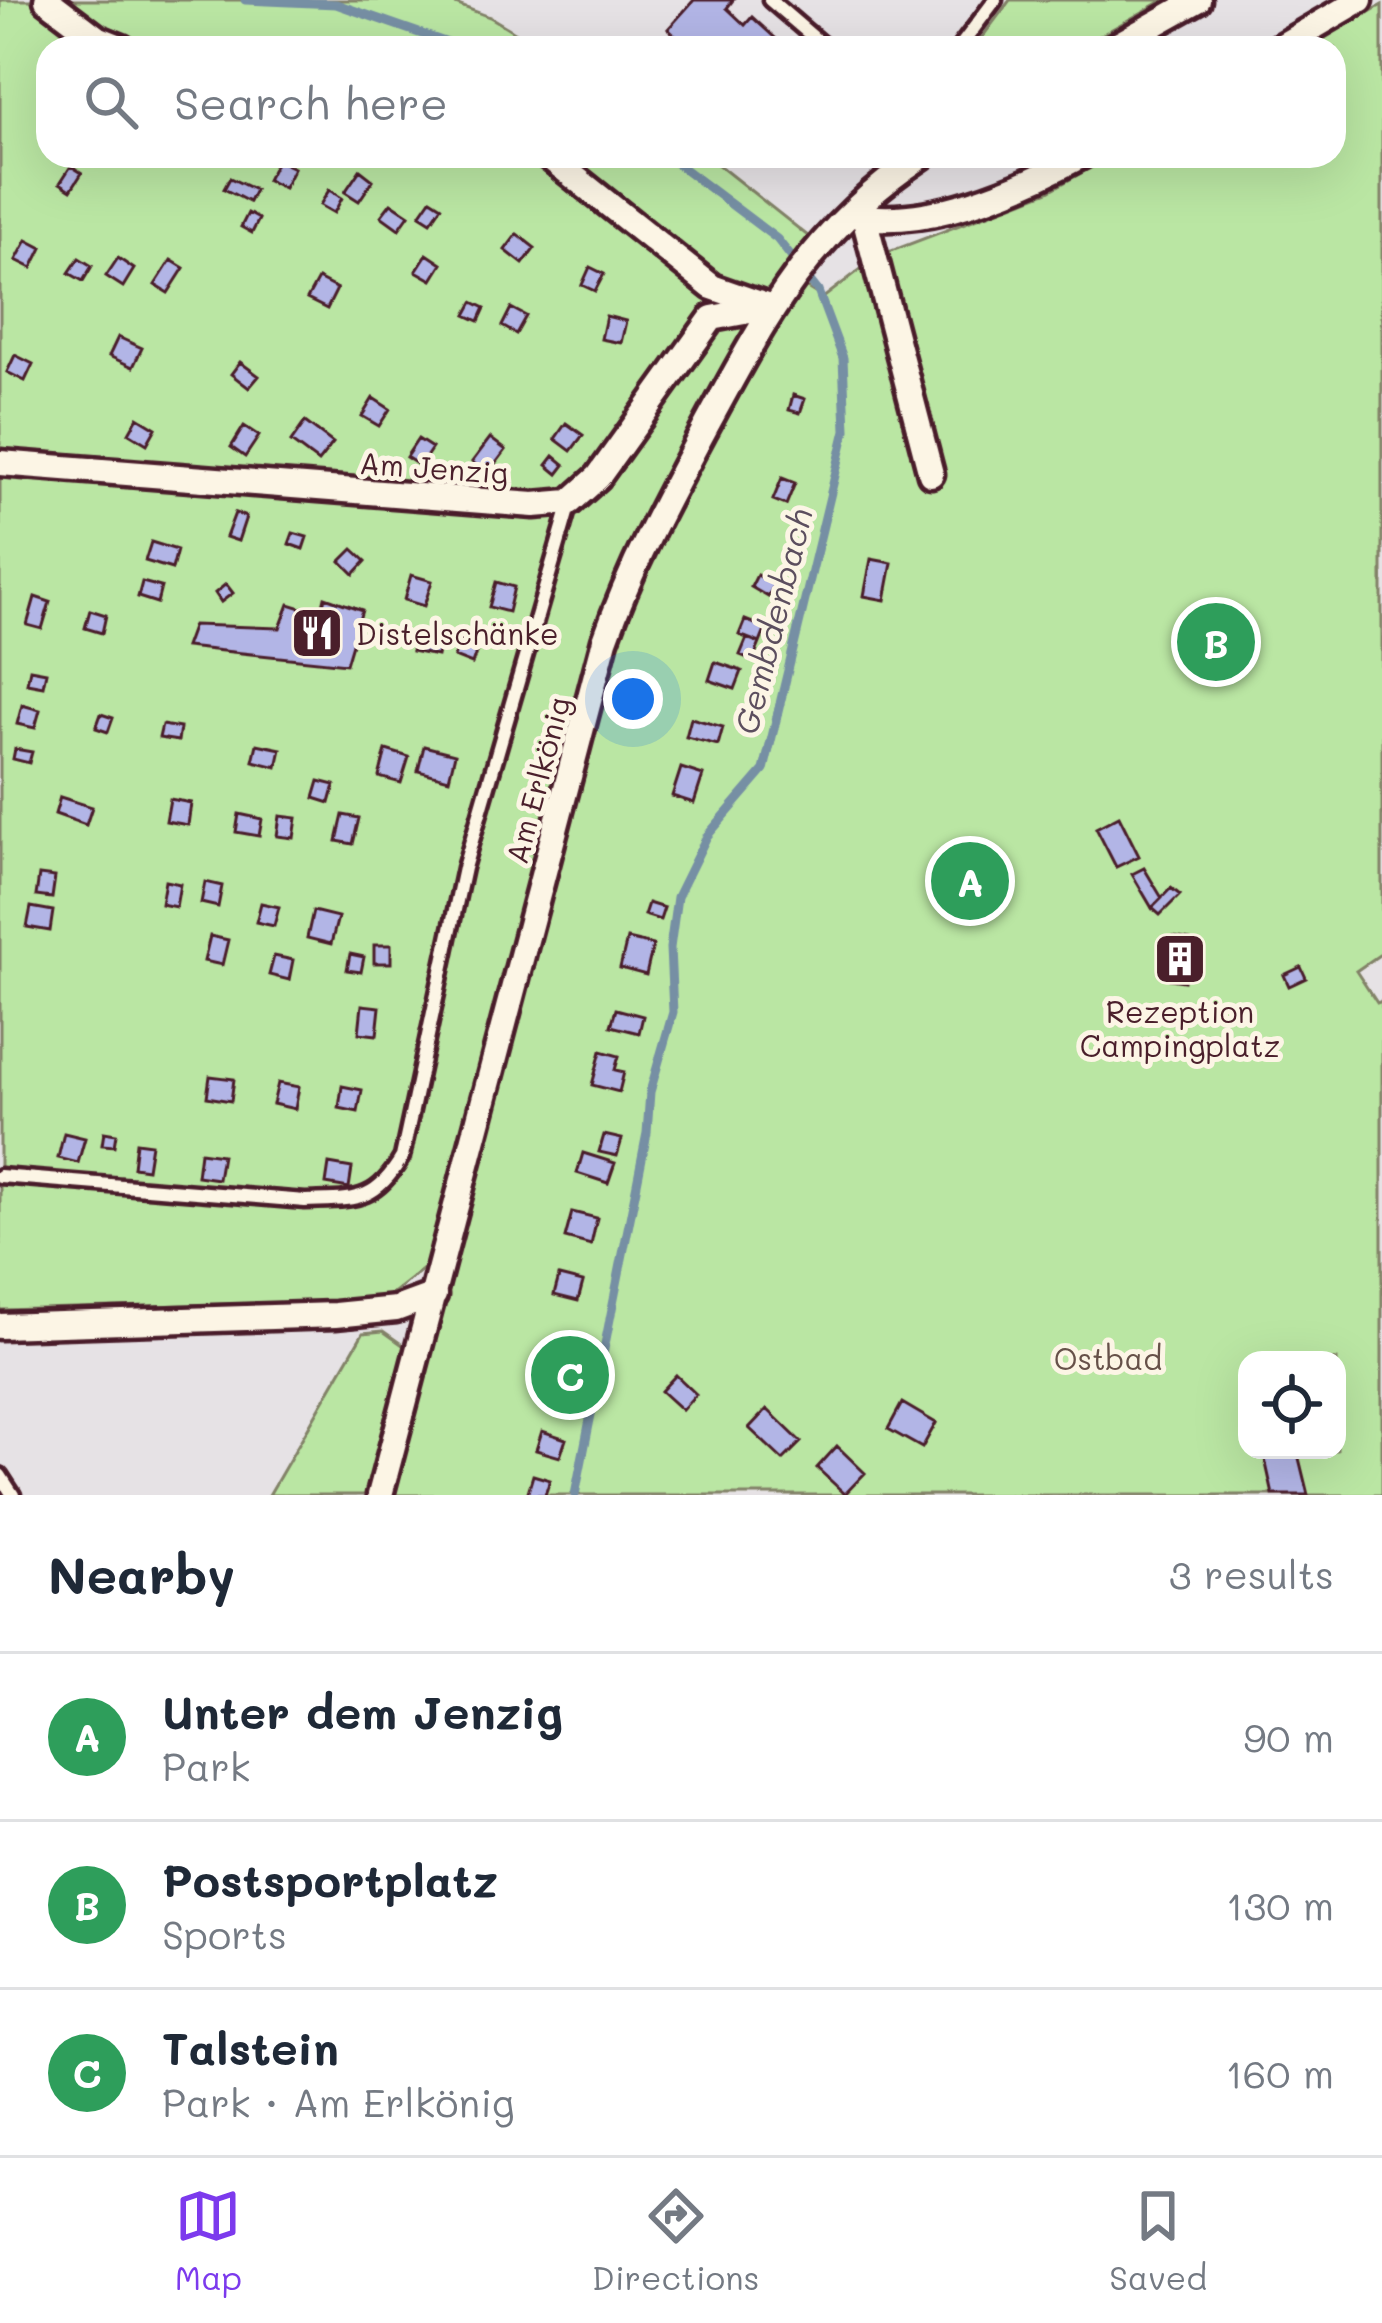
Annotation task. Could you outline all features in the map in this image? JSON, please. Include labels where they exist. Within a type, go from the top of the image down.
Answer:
[{"type":"street","points":[[47,0],[94,36]]},
{"type":"street","points":[[1134,36],[1198,0]]},
{"type":"street","points":[[1298,36],[1360,0]]},
{"type":"street","points":[[563,168],[712,287],[771,307]]},
{"type":"street","points":[[855,215],[908,168]]},
{"type":"street","points":[[855,215],[931,212],[1059,168]]},
{"type":"street","points":[[855,215],[931,474]]},
{"type":"street","name":"Am Erlkönig","points":[[380,1495],[605,640],[632,564],[771,307],[818,244],[855,215]]},
{"type":"street","points":[[571,502],[598,477],[712,318],[771,307]]},
{"type":"street","name":"Am Jenzig","points":[[0,464],[534,505],[571,502]]},
{"type":"street","points":[[0,1326],[335,1315],[397,1309],[434,1295]]},
{"type":"lane","points":[[770,0],[812,36]]},
{"type":"lane","points":[[968,36],[995,0]]},
{"type":"lane","points":[[0,1175],[305,1201],[356,1199],[384,1186],[402,1157],[464,868],[571,502]]},
{"type":"lane","points":[[0,1474],[13,1495]]},
{"type":"green space","name":"Ostbad","points":[[0,0],[445,0],[490,17],[521,36],[36,36],[36,168],[722,168],[818,244],[791,278],[823,298],[878,256],[1049,191],[1090,168],[1346,168],[1346,36],[1326,36],[1382,5],[1382,953],[1356,971],[1377,1003],[1382,1001],[1382,1495],[269,1495],[363,1333],[383,1331],[407,1348],[426,1267],[390,1295],[370,1300],[0,1310]]},
{"type":"green space","points":[[1010,0],[1164,0],[1100,36],[983,36]]},
{"type":"building","points":[[694,0],[733,0],[727,8],[745,25],[752,17],[773,36],[676,36],[668,29]]},
{"type":"building","points":[[70,168],[82,173],[71,190],[60,183]]},
{"type":"building","points":[[273,168],[294,168],[284,188],[267,180]]},
{"type":"building","points":[[360,170],[373,180],[359,201],[345,192]]},
{"type":"building","points":[[230,178],[255,190],[249,202],[224,189]]},
{"type":"building","points":[[329,190],[342,198],[334,213],[320,205]]},
{"type":"building","points":[[431,199],[442,206],[431,222],[420,215]]},
{"type":"building","points":[[391,203],[409,215],[399,229],[381,216]]},
{"type":"building","points":[[248,213],[259,219],[252,233],[241,227]]},
{"type":"building","points":[[517,234],[535,248],[523,264],[505,250]]},
{"type":"building","points":[[27,240],[42,248],[32,268],[16,260]]},
{"type":"building","points":[[427,254],[442,264],[432,280],[416,271]]},
{"type":"building","points":[[79,258],[92,266],[83,281],[69,273]]},
{"type":"building","points":[[118,258],[134,269],[123,287],[106,276]]},
{"type":"building","points":[[171,260],[184,268],[168,293],[155,285]]},
{"type":"building","points":[[590,267],[604,274],[595,291],[582,285]]},
{"type":"building","points":[[318,279],[337,289],[327,309],[307,299]]},
{"type":"building","points":[[473,302],[485,308],[479,321],[466,315]]},
{"type":"building","points":[[511,308],[526,316],[516,334],[502,326]]},
{"type":"building","points":[[606,316],[626,321],[621,343],[601,339]]},
{"type":"building","points":[[118,337],[142,348],[133,367],[109,356]]},
{"type":"building","points":[[15,355],[33,364],[25,381],[7,372]]},
{"type":"building","points":[[240,362],[259,376],[249,388],[231,374]]},
{"type":"building","points":[[793,395],[805,399],[800,413],[789,410]]},
{"type":"building","points":[[373,398],[390,409],[379,426],[362,416]]},
{"type":"building","points":[[138,417],[156,428],[147,444],[129,433]]},
{"type":"building","points":[[305,422],[333,443],[318,462],[291,442]]},
{"type":"building","points":[[566,423],[583,435],[571,451],[555,439]]},
{"type":"building","points":[[244,426],[259,436],[245,457],[231,447]]},
{"type":"building","points":[[490,438],[506,450],[488,474],[472,462]]},
{"type":"building","points":[[418,439],[432,448],[420,466],[406,457]]},
{"type":"building","points":[[554,456],[565,465],[558,474],[547,465]]},
{"type":"building","points":[[782,478],[795,483],[786,505],[773,500]]},
{"type":"building","points":[[235,513],[246,517],[238,541],[226,537]]},
{"type":"building","points":[[293,533],[307,537],[303,549],[289,544]]},
{"type":"building","points":[[151,542],[177,550],[172,569],[145,561]]},
{"type":"building","points":[[353,549],[366,561],[354,574],[341,561]]},
{"type":"building","points":[[871,559],[892,563],[885,600],[864,596]]},
{"type":"building","points":[[411,575],[432,581],[424,606],[404,600]]},
{"type":"building","points":[[757,575],[775,584],[768,597],[751,587]]},
{"type":"building","points":[[142,582],[161,587],[157,603],[138,597]]},
{"type":"building","points":[[496,582],[514,587],[508,612],[489,607]]},
{"type":"building","points":[[226,584],[233,593],[221,602],[215,593]]},
{"type":"building","points":[[35,597],[50,602],[42,629],[27,625]]},
{"type":"building","points":[[325,597],[362,610],[346,664],[185,647],[193,625],[280,628],[289,604],[321,614]]},
{"type":"building","points":[[90,610],[106,615],[102,633],[85,628]]},
{"type":"building","points":[[745,620],[766,628],[760,643],[739,635]]},
{"type":"building","points":[[464,632],[481,639],[472,664],[454,657]]},
{"type":"building","points":[[415,636],[440,641],[437,656],[412,651]]},
{"type":"building","points":[[747,638],[760,643],[753,660],[740,655]]},
{"type":"building","points":[[715,662],[742,671],[735,689],[709,680]]},
{"type":"building","points":[[30,669],[46,672],[43,686],[27,683]]},
{"type":"building","points":[[22,705],[40,710],[35,728],[17,724]]},
{"type":"building","points":[[101,714],[113,718],[108,732],[96,728]]},
{"type":"building","points":[[691,718],[723,727],[718,745],[686,737]]},
{"type":"building","points":[[162,725],[180,728],[178,741],[159,738]]},
{"type":"building","points":[[257,744],[281,749],[277,767],[253,761]]},
{"type":"building","points":[[424,746],[455,754],[449,779],[418,771]]},
{"type":"building","points":[[15,749],[32,752],[29,763],[13,759]]},
{"type":"building","points":[[386,750],[409,757],[401,783],[379,777]]},
{"type":"building","points":[[681,768],[703,775],[694,803],[672,796]]},
{"type":"building","points":[[319,781],[335,785],[330,803],[314,798]]},
{"type":"building","points":[[60,797],[92,807],[86,825],[55,814]]},
{"type":"building","points":[[170,799],[191,803],[188,825],[166,821]]},
{"type":"building","points":[[239,814],[262,819],[259,836],[236,832]]},
{"type":"building","points":[[343,815],[359,818],[353,844],[337,841]]},
{"type":"building","points":[[280,816],[297,818],[294,838],[277,836]]},
{"type":"building","points":[[1119,816],[1139,856],[1116,867],[1096,828]]},
{"type":"building","points":[[1144,868],[1162,898],[1152,908],[1132,874]]},
{"type":"building","points":[[39,875],[55,877],[52,898],[36,896]]},
{"type":"building","points":[[165,881],[180,884],[176,907],[161,904]]},
{"type":"building","points":[[205,882],[222,886],[218,907],[201,903]]},
{"type":"building","points":[[1171,888],[1180,895],[1160,915],[1152,908]]},
{"type":"building","points":[[261,903],[279,907],[274,926],[256,922]]},
{"type":"building","points":[[648,903],[664,908],[660,920],[644,915]]},
{"type":"building","points":[[31,907],[53,911],[50,931],[27,927]]},
{"type":"building","points":[[313,911],[338,917],[331,944],[307,938]]},
{"type":"building","points":[[210,936],[228,940],[222,965],[204,961]]},
{"type":"building","name":"Rezeption Campingplatz","points":[[1174,937],[1190,940],[1184,981],[1159,971],[1165,942]]},
{"type":"building","name":"Rezeption Campingplatz","points":[[1174,937],[1190,940],[1184,981],[1170,979]]},
{"type":"building","points":[[627,939],[653,945],[646,975],[620,968]]},
{"type":"building","points":[[374,945],[391,945],[391,963],[374,963]]},
{"type":"building","points":[[350,954],[364,957],[361,972],[347,970]]},
{"type":"building","points":[[274,956],[293,960],[289,980],[269,975]]},
{"type":"building","points":[[1301,967],[1306,978],[1289,986],[1284,975]]},
{"type":"building","points":[[362,1005],[380,1007],[377,1035],[359,1033]]},
{"type":"building","points":[[616,1009],[643,1016],[639,1033],[611,1026]]},
{"type":"building","points":[[601,1051],[619,1056],[615,1070],[624,1072],[619,1092],[592,1085]]},
{"type":"building","points":[[210,1076],[234,1079],[231,1101],[207,1097]]},
{"type":"building","points":[[278,1083],[299,1087],[295,1109],[273,1104]]},
{"type":"building","points":[[342,1086],[362,1090],[358,1112],[339,1108]]},
{"type":"building","points":[[104,1132],[116,1134],[114,1146],[102,1145]]},
{"type":"building","points":[[64,1133],[85,1138],[78,1163],[58,1158]]},
{"type":"building","points":[[604,1135],[622,1139],[617,1156],[599,1152]]},
{"type":"building","points":[[136,1142],[151,1144],[147,1169],[133,1167]]},
{"type":"building","points":[[200,1152],[222,1155],[218,1179],[197,1176]]},
{"type":"building","points":[[583,1153],[615,1163],[608,1183],[577,1173]]},
{"type":"building","points":[[329,1164],[352,1168],[349,1188],[326,1184]]},
{"type":"building","points":[[572,1212],[597,1218],[591,1245],[565,1238]]},
{"type":"building","points":[[559,1276],[583,1282],[578,1301],[554,1295]]},
{"type":"building","points":[[555,1371],[573,1376],[568,1391],[550,1385]]},
{"type":"building","points":[[676,1375],[696,1394],[682,1410],[661,1391]]},
{"type":"building","points":[[902,1403],[936,1423],[922,1448],[888,1429]]},
{"type":"building","points":[[767,1409],[801,1442],[783,1460],[749,1428]]},
{"type":"building","points":[[542,1431],[566,1439],[560,1457],[536,1450]]},
{"type":"building","points":[[837,1446],[865,1473],[845,1494],[817,1468]]},
{"type":"building","points":[[1265,1459],[1299,1459],[1308,1495],[1273,1495]]},
{"type":"building","points":[[533,1475],[550,1480],[545,1495],[527,1495]]},
{"type":"waterway","name":"Gembdenbach","points":[[245,0],[336,4],[428,36]]},
{"type":"waterway","name":"Gembdenbach","points":[[575,1495],[647,1133],[650,1092],[673,1012],[670,948],[677,897],[707,836],[764,770],[846,430],[843,358],[818,291],[777,239],[683,168]]},
{"type":"place","name":"Distelschänke","points":[[317,633]]},
{"type":"place","name":"Postsportplatz","points":[[1216,642]]},
{"type":"place","name":"Unter dem Jenzig","points":[[970,881]]},
{"type":"place","name":"Rezeption Campingplatz","points":[[1180,959]]},
{"type":"place","name":"Talstein","points":[[570,1375]]}]
